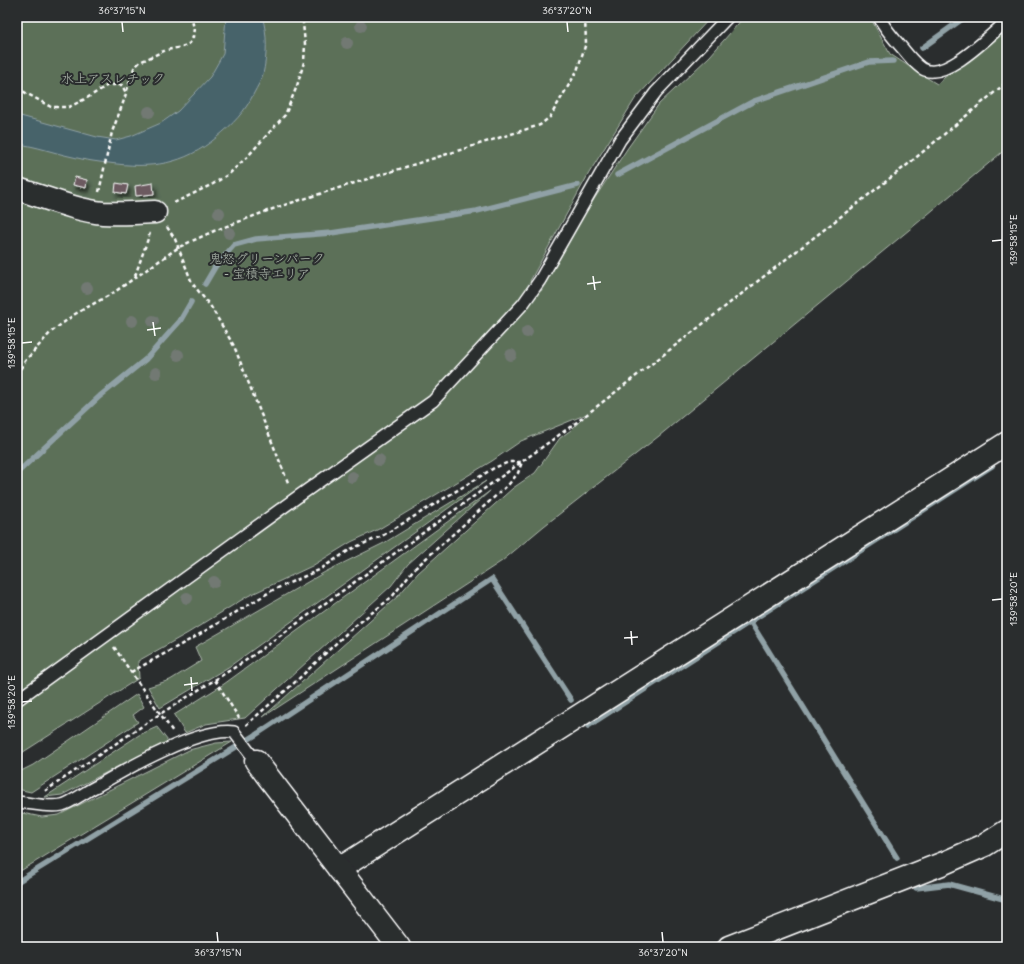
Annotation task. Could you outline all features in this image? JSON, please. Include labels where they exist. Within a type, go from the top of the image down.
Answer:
[{"type":"street","points":[[17,189],[95,212],[124,214],[155,212]]},
{"type":"street","points":[[339,869],[1007,442]]},
{"type":"street","points":[[253,757],[339,869],[395,946]]},
{"type":"street","points":[[729,947],[944,863],[986,845],[1007,831]]},
{"type":"lane","points":[[17,700],[433,401],[524,304],[540,280],[620,140],[656,92],[728,17]]},
{"type":"lane","points":[[879,17],[883,26],[912,60],[925,70],[938,71],[959,62],[1007,21]]},
{"type":"lane","points":[[17,802],[43,806],[64,804],[138,762],[181,744],[212,734],[228,731],[234,732],[253,757]]},
{"type":"path","points":[[95,212],[112,132],[134,68],[140,62],[166,50],[190,43],[193,37],[194,28],[191,17]]},
{"type":"path","points":[[155,212],[191,196],[229,174],[248,156],[285,115],[297,86],[304,62],[305,44],[301,17]]},
{"type":"path","points":[[17,375],[25,361],[50,332],[76,314],[113,293],[179,247],[214,231],[278,207],[540,125],[550,117],[577,71],[586,43],[585,17]]},
{"type":"path","points":[[40,794],[160,714],[252,656],[522,462],[576,422],[901,170],[1007,82]]},
{"type":"path","points":[[17,88],[51,107],[70,107],[108,85],[122,85],[126,94]]},
{"type":"path","points":[[155,212],[175,239],[192,283],[211,307],[234,346],[288,484],[296,498]]},
{"type":"path","points":[[135,277],[144,253],[155,212]]},
{"type":"path","points":[[131,672],[195,637],[273,590],[319,570],[351,549],[382,536],[494,468],[509,462],[522,462]]},
{"type":"path","points":[[244,727],[292,685],[350,630],[392,596],[413,570],[509,484],[518,473],[522,462]]},
{"type":"path","points":[[113,646],[166,722]]},
{"type":"path","points":[[215,680],[240,720]]},
{"type":"green space","name":"鬼怒グリーンパーク - 宝積寺エリア","points":[[17,17],[711,17],[635,99],[589,173],[530,281],[541,291],[587,210],[659,104],[710,56],[744,17],[870,17],[890,54],[937,84],[1007,24],[1007,148],[659,436],[544,526],[502,561],[263,717],[398,596],[418,573],[513,488],[535,473],[560,438],[571,430],[587,414],[521,441],[492,461],[379,529],[351,542],[312,566],[248,596],[188,633],[138,661],[139,678],[17,756]]},
{"type":"green space","points":[[486,481],[230,666],[160,708],[148,687],[170,680],[201,661],[195,647],[325,572],[384,543]]},
{"type":"green space","points":[[490,491],[408,564],[391,586],[245,718],[206,724],[185,733],[174,715],[224,684]]},
{"type":"green space","points":[[137,694],[144,707],[133,715],[138,722],[31,792],[17,789],[17,773],[33,765]]},
{"type":"green space","points":[[157,727],[168,741],[62,795],[45,797],[139,735]]},
{"type":"green space","points":[[232,742],[17,873],[17,812],[42,817],[59,815],[189,750],[216,743]]},
{"type":"water","points":[[226,17],[262,17],[266,38],[266,53],[263,74],[243,112],[217,137],[192,154],[166,163],[153,165],[124,165],[91,161],[17,144],[17,115],[97,137],[116,140],[131,136],[161,123],[178,111],[210,77],[223,54]]},
{"type":"building","points":[[75,177],[87,180],[86,188],[73,185]]},
{"type":"building","points":[[116,183],[128,185],[126,194],[115,192]]},
{"type":"building","points":[[153,183],[154,194],[136,196],[135,186]]},
{"type":"waterway","points":[[922,48],[965,17]]},
{"type":"waterway","points":[[617,175],[754,101],[869,62],[893,61]]},
{"type":"waterway","points":[[205,284],[215,267],[234,245],[256,239],[331,233],[477,211],[578,185]]},
{"type":"waterway","points":[[17,473],[100,396],[146,359],[180,321],[191,302]]},
{"type":"waterway","points":[[588,726],[992,466]]},
{"type":"waterway","points":[[17,882],[254,736],[492,579],[571,700]]},
{"type":"waterway","points":[[750,621],[897,858]]},
{"type":"waterway","points":[[916,888],[949,884],[1007,900]]},
{"type":"park label","name":"水上アスレチック","points":[[113,78]]}]
